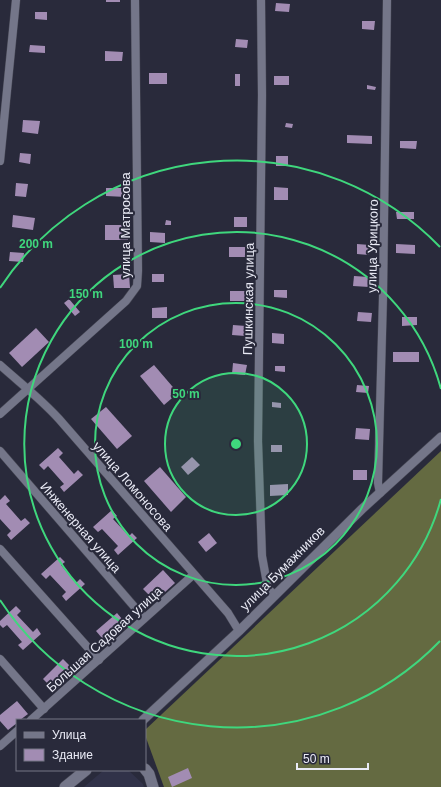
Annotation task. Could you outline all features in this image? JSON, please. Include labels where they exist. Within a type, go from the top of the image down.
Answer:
[{"type":"main road","points":[[65,787],[85,771]]},
{"type":"main road","points":[[146,771],[149,774],[153,787]]},
{"type":"street","points":[[0,161],[16,0]]},
{"type":"street","name":"улица Матросова","points":[[0,414],[126,301],[137,286],[135,0]]},
{"type":"street","name":"Пушкинская улица","points":[[261,0],[262,111],[258,441],[262,556],[268,589],[274,595]]},
{"type":"street","name":"улица Урицкого","points":[[380,493],[378,483],[383,297],[387,0]]},
{"type":"street","name":"улица Ломоносова","points":[[0,366],[45,403],[193,575],[228,613],[239,630]]},
{"type":"street","name":"улица Бумажников","points":[[144,719],[239,630],[380,493],[441,437]]},
{"type":"street","name":"Инженерная улица","points":[[0,451],[144,618]]},
{"type":"street","points":[[0,549],[99,660]]},
{"type":"street","name":"Большая Садовая улица","points":[[32,719],[193,575]]},
{"type":"street","points":[[0,659],[44,709]]},
{"type":"street","points":[[0,746],[16,732]]},
{"type":"shaded area","points":[[103,771],[129,771],[143,784],[144,787],[84,787]]},
{"type":"green space","points":[[441,451],[441,787],[164,787],[146,738],[146,729]]},
{"type":"building","points":[[106,0],[120,0],[120,2],[106,2]]},
{"type":"building","points":[[276,3],[290,4],[289,12],[275,11]]},
{"type":"building","points":[[35,12],[47,12],[47,20],[35,19]]},
{"type":"building","points":[[362,21],[375,21],[374,30],[362,29]]},
{"type":"building","points":[[236,39],[248,40],[247,48],[235,47]]},
{"type":"building","points":[[30,45],[45,46],[45,53],[29,52]]},
{"type":"building","points":[[105,51],[123,52],[122,61],[105,61]]},
{"type":"building","points":[[149,73],[167,73],[167,84],[149,84]]},
{"type":"building","points":[[235,74],[240,74],[240,86],[235,86]]},
{"type":"building","points":[[274,76],[289,76],[289,85],[274,85]]},
{"type":"building","points":[[367,85],[376,87],[375,90],[367,89]]},
{"type":"building","points":[[23,120],[40,121],[38,134],[22,132]]},
{"type":"building","points":[[286,123],[293,124],[292,128],[285,127]]},
{"type":"building","points":[[347,135],[372,136],[372,144],[347,143]]},
{"type":"building","points":[[400,141],[417,141],[416,149],[400,148]]},
{"type":"building","points":[[20,153],[31,154],[30,164],[19,162]]},
{"type":"building","points":[[276,156],[288,156],[288,166],[276,166]]},
{"type":"building","points":[[16,183],[28,184],[26,197],[15,196]]},
{"type":"building","points":[[274,187],[288,188],[288,200],[274,200]]},
{"type":"building","points":[[106,188],[126,188],[126,197],[106,196]]},
{"type":"building","points":[[396,212],[414,212],[414,219],[397,219]]},
{"type":"building","points":[[13,215],[35,218],[33,230],[12,227]]},
{"type":"building","points":[[234,217],[247,217],[247,227],[234,227]]},
{"type":"building","points":[[166,220],[171,221],[171,225],[165,225]]},
{"type":"building","points":[[105,225],[128,225],[128,240],[105,240]]},
{"type":"building","points":[[150,232],[165,233],[165,243],[150,242]]},
{"type":"building","points":[[357,244],[370,245],[369,255],[357,254]]},
{"type":"building","points":[[396,244],[415,245],[415,254],[396,253]]},
{"type":"building","points":[[229,247],[245,247],[245,257],[229,257]]},
{"type":"building","points":[[10,252],[24,253],[23,262],[9,261]]},
{"type":"building","points":[[129,274],[130,288],[114,288],[113,275]]},
{"type":"building","points":[[152,274],[164,274],[164,282],[152,282]]},
{"type":"building","points":[[354,276],[369,277],[369,287],[353,286]]},
{"type":"building","points":[[274,290],[287,290],[287,298],[274,297]]},
{"type":"building","points":[[230,291],[246,291],[246,301],[230,301]]},
{"type":"building","points":[[69,299],[80,312],[75,316],[64,303]]},
{"type":"building","points":[[167,307],[167,318],[152,318],[152,308]]},
{"type":"building","points":[[358,312],[372,313],[371,322],[357,321]]},
{"type":"building","points":[[402,317],[417,317],[417,325],[402,326]]},
{"type":"building","points":[[233,325],[246,326],[245,336],[232,335]]},
{"type":"building","points":[[36,328],[49,342],[22,367],[9,353]]},
{"type":"building","points":[[272,333],[284,334],[284,344],[272,343]]},
{"type":"building","points":[[393,352],[419,352],[419,362],[393,362]]},
{"type":"building","points":[[233,363],[247,365],[245,375],[232,374]]},
{"type":"building","points":[[154,365],[178,393],[164,405],[140,376]]},
{"type":"building","points":[[275,366],[285,366],[285,372],[275,371]]},
{"type":"building","points":[[357,385],[369,386],[368,393],[356,392]]},
{"type":"building","points":[[272,402],[281,403],[281,408],[272,407]]},
{"type":"building","points":[[106,407],[132,436],[117,449],[91,419]]},
{"type":"building","points":[[356,428],[370,429],[369,440],[355,439]]},
{"type":"building","points":[[271,445],[282,445],[282,452],[271,452]]},
{"type":"building","points":[[58,448],[63,453],[59,457],[74,474],[78,470],[83,475],[64,492],[60,487],[64,484],[48,466],[44,470],[39,465]]},
{"type":"building","points":[[192,457],[200,465],[188,475],[181,467]]},
{"type":"building","points":[[160,467],[186,497],[171,512],[144,481]]},
{"type":"building","points":[[353,470],[367,470],[367,480],[353,480]]},
{"type":"building","points":[[288,484],[288,495],[270,496],[270,485]]},
{"type":"building","points":[[5,495],[10,501],[6,504],[21,521],[25,518],[30,523],[11,540],[7,535],[11,531],[0,519],[0,500]]},
{"type":"building","points":[[112,510],[117,516],[113,519],[129,536],[132,533],[137,538],[118,555],[114,550],[118,546],[102,529],[98,532],[93,527]]},
{"type":"building","points":[[209,533],[217,543],[206,552],[198,542]]},
{"type":"building","points":[[60,557],[65,562],[61,565],[76,583],[80,579],[85,584],[66,601],[62,596],[66,592],[50,575],[46,579],[41,574]]},
{"type":"building","points":[[163,570],[175,583],[155,601],[143,589]]},
{"type":"building","points":[[16,606],[21,611],[17,615],[33,632],[37,628],[41,634],[23,650],[18,645],[22,642],[7,625],[3,628],[0,625],[0,621]]},
{"type":"building","points":[[117,613],[128,626],[107,644],[96,631]]},
{"type":"building","points":[[63,659],[75,671],[55,691],[43,679]]},
{"type":"building","points":[[17,701],[28,714],[21,719],[16,719],[16,724],[8,730],[0,721],[0,715]]},
{"type":"building","points":[[188,768],[192,778],[172,787],[168,777]]}]
